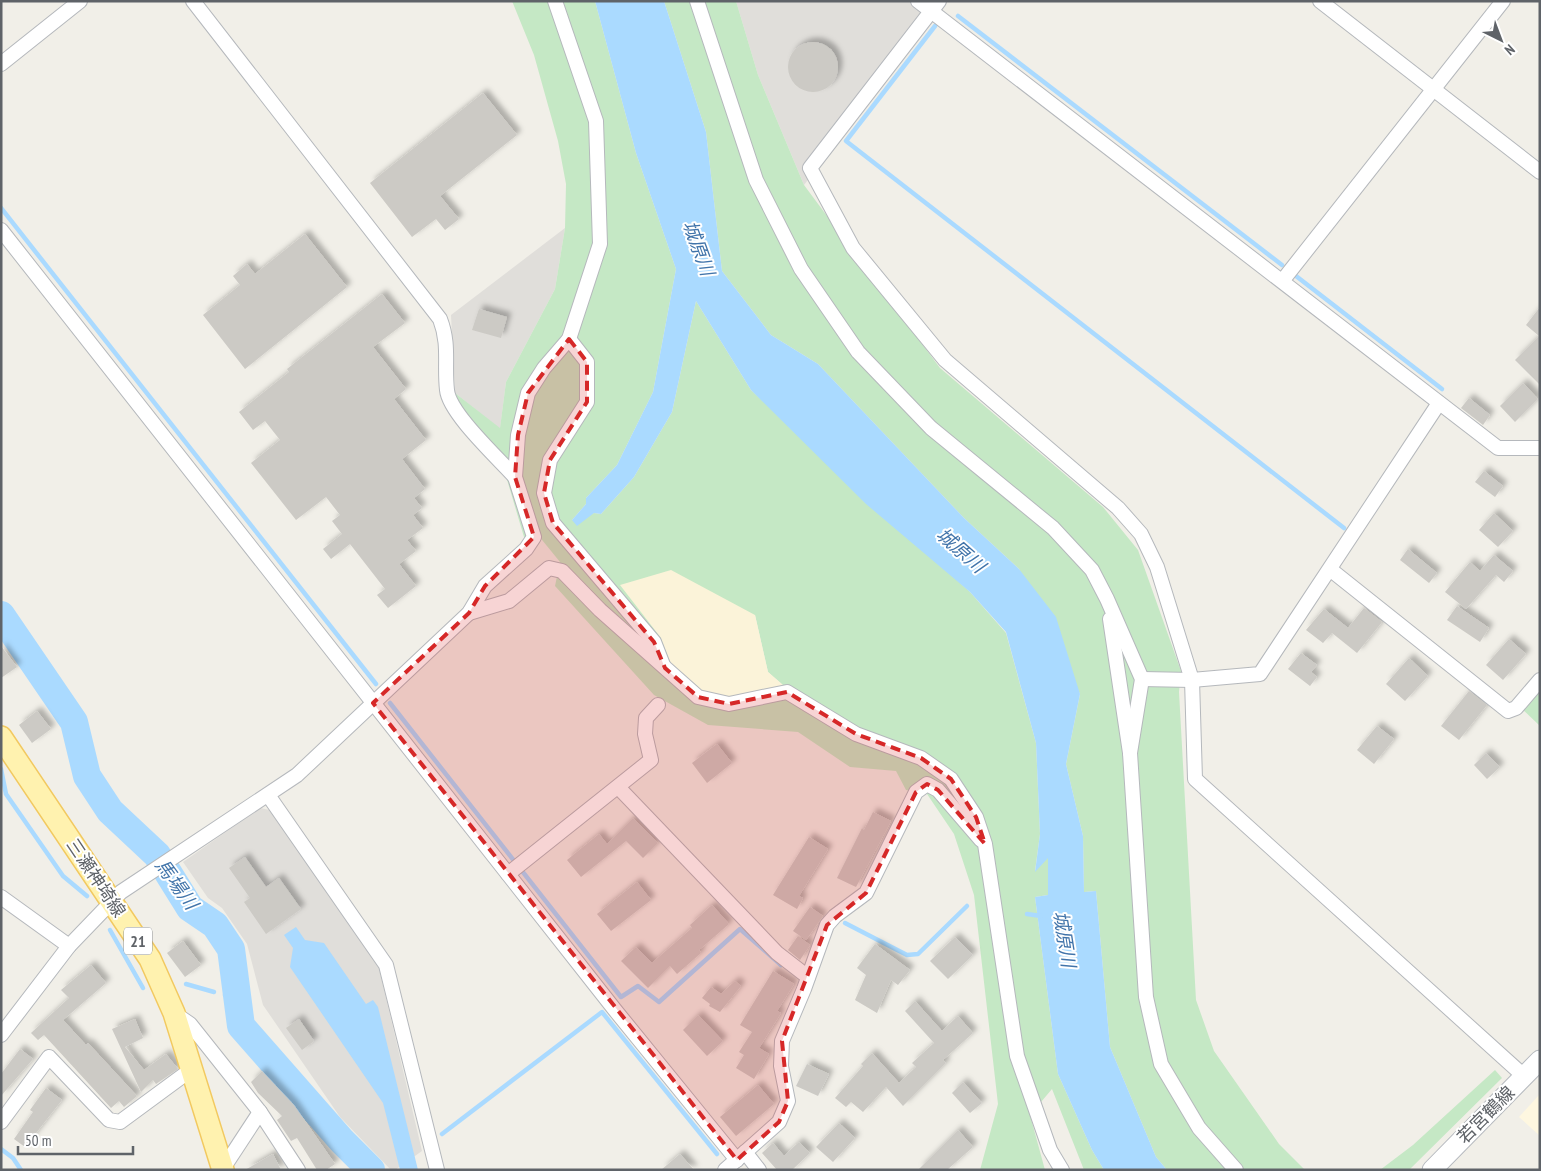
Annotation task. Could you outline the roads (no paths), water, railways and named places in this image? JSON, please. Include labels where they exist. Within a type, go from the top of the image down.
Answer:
[{"type":"main road","name":"三瀬神埼線","points":[[1,736],[150,959],[174,1013],[222,1169]]},
{"type":"main road","name":"若宮鶴線","points":[[1432,1170],[1540,1060]]},
{"type":"street","points":[[1,64],[80,1]]},
{"type":"street","points":[[194,1],[440,319],[447,336],[447,392],[454,410],[515,477]]},
{"type":"street","points":[[1,1035],[69,946],[113,903],[121,892],[297,774],[469,613],[485,586],[526,549],[534,537],[515,477],[518,435],[528,393],[544,368],[569,338],[600,244],[596,121],[554,1]]},
{"type":"street","points":[[697,1],[756,180],[801,269],[858,352],[931,428],[1053,528],[1092,570],[1107,599],[1142,679],[1130,753]]},
{"type":"street","points":[[918,1],[935,7],[1498,448],[1540,448]]},
{"type":"street","points":[[1320,1],[1540,172]]},
{"type":"street","points":[[1283,280],[1504,1]]},
{"type":"street","points":[[935,7],[810,168],[853,248],[945,360],[1118,508],[1142,534],[1157,568],[1192,680],[1195,778],[1525,1076]]},
{"type":"street","points":[[1,230],[508,874],[741,1156],[759,1170]]},
{"type":"street","points":[[569,338],[587,362],[587,402],[550,460],[544,493],[553,523],[654,642],[664,668]]},
{"type":"street","points":[[1142,679],[1192,680],[1260,674],[1331,570],[1439,403]]},
{"type":"street","points":[[469,613],[509,601],[549,568],[562,571],[600,610],[698,696],[729,704],[787,692],[856,734],[920,758],[951,779],[976,817],[985,844],[1017,1056],[1050,1150],[1062,1170]]},
{"type":"street","points":[[1331,570],[1508,711],[1516,708],[1540,680]]},
{"type":"street","points":[[1107,599],[1130,753],[1146,997],[1161,1064],[1199,1128],[1236,1170]]},
{"type":"street","points":[[508,874],[651,760],[645,734],[646,718],[658,705]]},
{"type":"street","points":[[725,1170],[779,1122],[788,1102],[782,1066],[782,1041],[827,926],[835,916],[866,893],[916,792],[927,784],[938,790],[985,844]]},
{"type":"street","points":[[618,787],[776,953],[808,977]]},
{"type":"street","points":[[268,795],[386,965],[437,1170]]},
{"type":"street","points":[[1,897],[69,946]]},
{"type":"street","points":[[174,1013],[190,1024],[260,1112],[298,1170]]},
{"type":"street","points":[[1,1122],[49,1057],[109,1120],[120,1122],[192,1069]]},
{"type":"street","points":[[222,1169],[260,1112]]},
{"type":"water","name":"城原川","points":[[595,1],[664,1],[706,132],[722,271],[771,335],[818,364],[964,518],[1019,569],[1056,617],[1080,694],[1066,764],[1083,836],[1084,892],[1096,891],[1110,1047],[1156,1157],[1167,1170],[1104,1170],[1092,1150],[1058,1074],[1035,897],[1048,895],[1048,858],[1035,872],[1040,834],[1036,743],[1006,632],[970,592],[866,504],[751,390],[696,301],[672,412],[634,477],[601,514],[594,513],[577,526],[572,520],[586,504],[586,498],[617,465],[653,392],[676,269],[636,153]]},
{"type":"water","points":[[296,927],[305,940],[324,943],[366,1004],[373,1000],[378,1007],[418,1170],[400,1170],[383,1103],[290,967],[293,948],[284,935]]},
{"type":"waterway","points":[[958,16],[1282,265]]},
{"type":"waterway","points":[[935,26],[846,141],[1344,528]]},
{"type":"waterway","points":[[1,208],[376,684]]},
{"type":"waterway","points":[[1296,276],[1442,389]]},
{"type":"waterway","name":"馬場川","points":[[1,615],[74,722],[87,776],[110,811],[157,855],[190,908],[215,925],[231,949],[241,1026],[342,1141],[371,1170]]},
{"type":"waterway","points":[[390,703],[621,997],[638,986],[659,1002],[740,929],[781,965]]},
{"type":"waterway","points":[[1,769],[6,794],[63,876],[87,896]]},
{"type":"waterway","points":[[845,923],[907,955],[918,954],[967,906]]},
{"type":"waterway","name":"城原川","points":[[1027,914],[1041,916]]},
{"type":"waterway","points":[[110,930],[143,988]]},
{"type":"waterway","points":[[186,984],[214,992]]},
{"type":"waterway","points":[[225,995],[237,999]]},
{"type":"waterway","points":[[442,1134],[602,1012],[717,1154]]},
{"type":"waterway","points":[[1,1149],[13,1158],[21,1170]]}]
